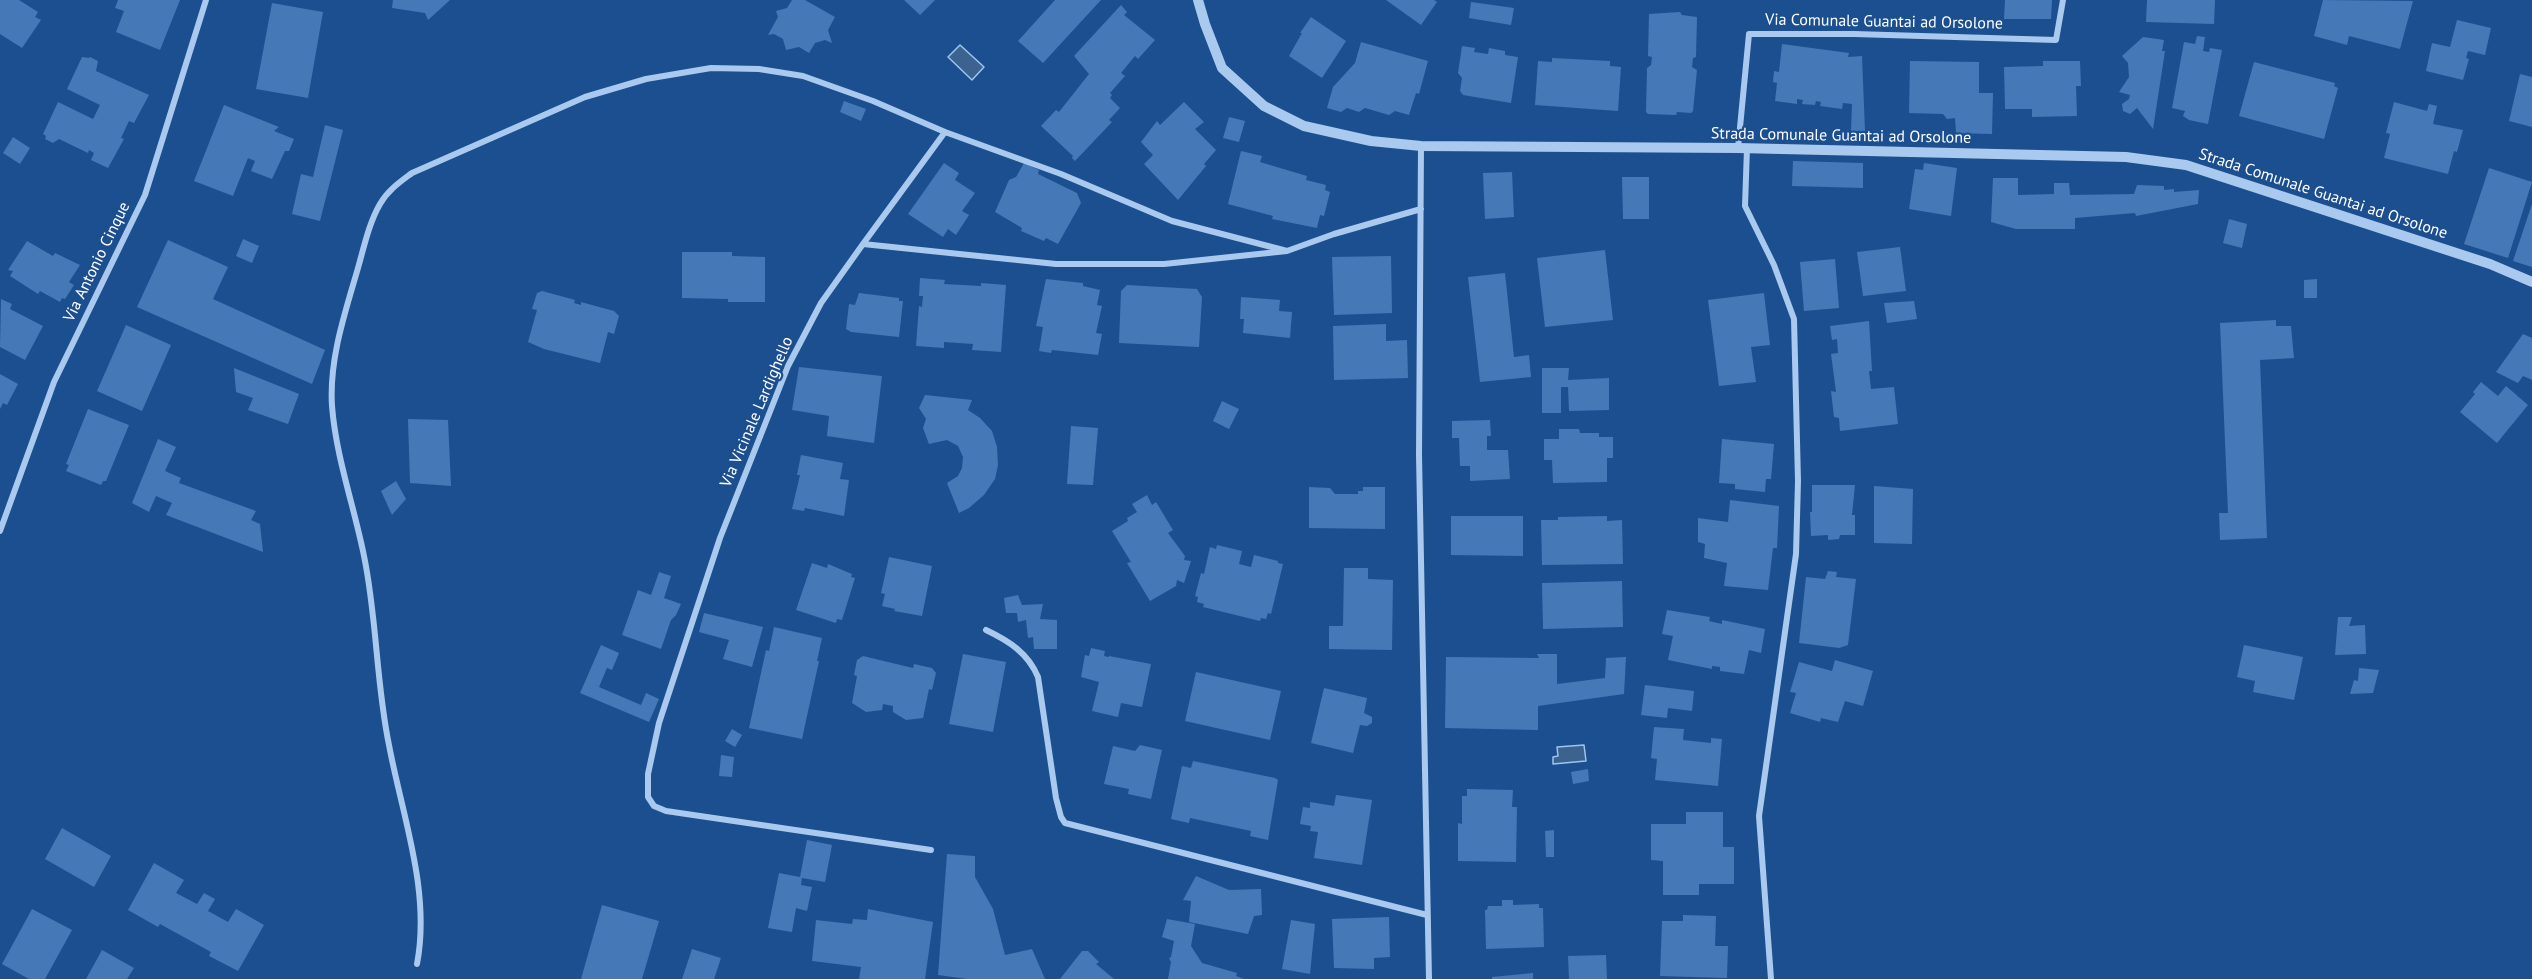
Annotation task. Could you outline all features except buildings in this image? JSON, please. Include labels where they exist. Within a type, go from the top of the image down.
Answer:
[{"type":"street","name":"Via Antonio Cinque","points":[[0,531],[54,382],[145,195],[206,0]]},
{"type":"street","name":"Strada Comunale Guantai ad Orsolone","points":[[1198,0],[1204,24],[1222,68],[1264,106],[1304,126],[1371,141],[1421,146],[1743,148],[2126,157],[2186,165],[2490,264],[2532,282]]},
{"type":"street","name":"Via Comunale Guantai ad Orsolone","points":[[1743,148],[1749,34],[1854,34],[2056,40],[2063,0]]},
{"type":"street","points":[[417,964],[420,900],[407,824],[388,744],[364,557],[338,443],[332,405],[333,364],[343,320],[366,240],[380,205],[391,189],[412,173],[585,97],[646,79],[711,68],[759,69],[803,76],[873,101],[945,132],[1061,174],[1172,221],[1287,251]]},
{"type":"street","points":[[862,244],[945,132]]},
{"type":"street","points":[[1421,146],[1419,455],[1429,979]]},
{"type":"street","points":[[1743,148],[1745,206],[1774,265],[1794,319],[1798,482],[1796,554],[1759,816],[1771,979]]},
{"type":"street","points":[[862,244],[1056,264],[1164,264],[1287,251],[1334,234],[1421,209]]},
{"type":"street","name":"Via Vicinale Lardighello","points":[[862,244],[821,303],[788,366],[720,538],[659,723],[648,774],[648,797],[654,806],[666,811],[931,849]]},
{"type":"street","points":[[986,630],[1018,647],[1036,671],[1056,798],[1065,823],[1427,915]]},
{"type":"water","points":[[960,45],[984,67],[972,80],[948,57]]},
{"type":"water","points":[[1584,745],[1586,761],[1553,764],[1553,757],[1558,756],[1557,747]]}]
